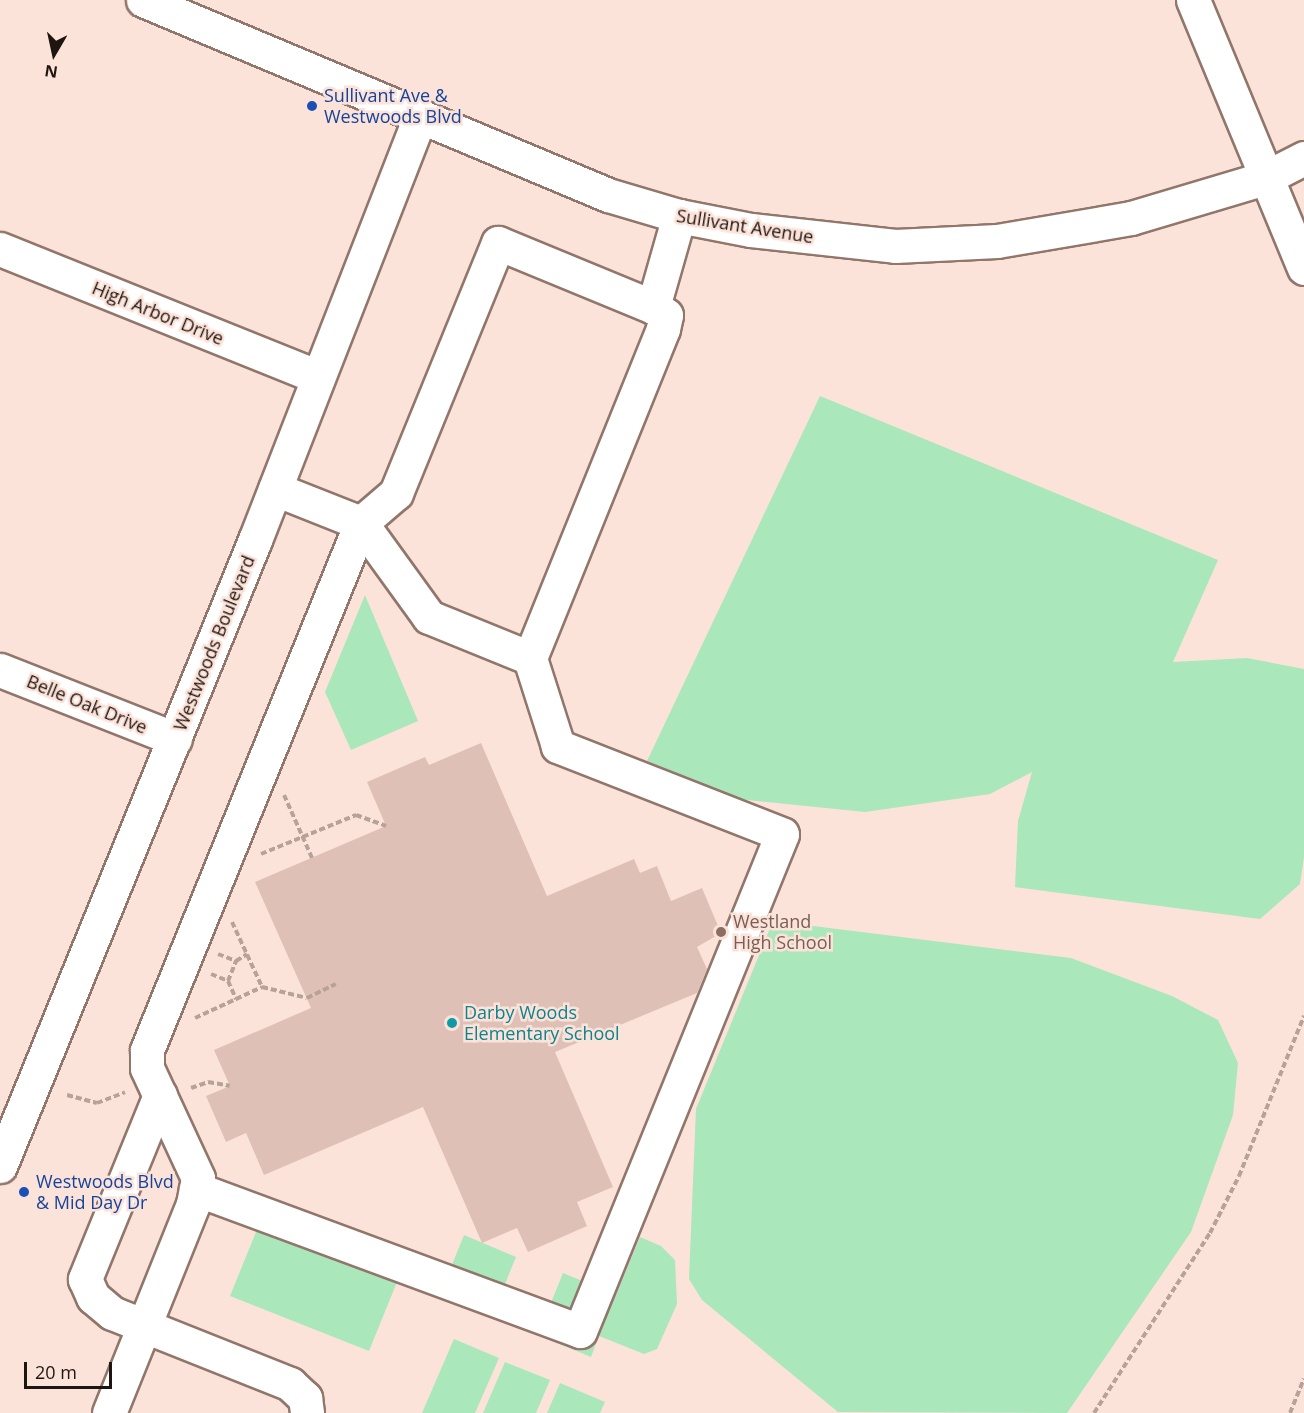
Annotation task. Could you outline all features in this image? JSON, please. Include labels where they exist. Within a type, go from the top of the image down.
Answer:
[{"type":"street","name":"Sullivant Avenue","points":[[143,0],[608,195],[679,216],[751,230],[895,246],[997,241],[1104,225],[1265,178],[1304,158]]},
{"type":"street","points":[[1193,0],[1304,268]]},
{"type":"street","name":"Westwoods Boulevard","points":[[0,1166],[13,1102],[175,739],[420,116]]},
{"type":"street","points":[[653,307],[679,216]]},
{"type":"street","points":[[116,1411],[144,1326],[196,1189],[192,1159],[174,1092],[147,1068],[147,1050],[361,523],[396,493],[498,243],[653,307],[666,315],[663,329],[530,658],[558,746],[782,834],[580,1331],[196,1189]]},
{"type":"street","name":"High Arbor Drive","points":[[0,249],[316,376]]},
{"type":"street","points":[[275,489],[361,523],[429,617],[530,658]]},
{"type":"street","name":"Belle Oak Drive","points":[[0,670],[175,739]]},
{"type":"street","points":[[174,1092],[85,1279],[93,1297],[112,1313],[290,1384],[305,1398],[307,1413]]},
{"type":"path","points":[[283,793],[312,858]]},
{"type":"path","points":[[256,856],[356,814],[386,826]]},
{"type":"path","points":[[227,910],[262,987]]},
{"type":"path","points":[[210,951],[236,961]]},
{"type":"path","points":[[228,981],[236,961],[247,954]]},
{"type":"path","points":[[203,971],[228,981],[236,999]]},
{"type":"path","points":[[192,1019],[262,987],[307,998],[336,984]]},
{"type":"path","points":[[1094,1413],[1210,1233],[1239,1176],[1304,1017]]},
{"type":"path","points":[[174,1092],[207,1082],[230,1086]]},
{"type":"path","points":[[1290,1413],[1304,1378]]},
{"type":"green space","points":[[820,396],[1218,560],[1173,662],[1247,658],[1304,669],[1304,857],[1300,884],[1260,919],[1015,887],[1018,821],[1032,772],[990,794],[865,812],[738,799],[647,761]]},
{"type":"green space","points":[[365,595],[418,721],[351,750],[325,692]]},
{"type":"green space","points":[[773,921],[1071,958],[1172,996],[1218,1020],[1238,1063],[1233,1115],[1191,1232],[1067,1413],[838,1412],[702,1300],[689,1279],[696,1109]]},
{"type":"green space","points":[[258,1227],[397,1282],[369,1351],[230,1296]]},
{"type":"green space","points":[[464,1235],[516,1257],[491,1318],[439,1297]]},
{"type":"green space","points":[[640,1237],[661,1246],[675,1260],[677,1304],[657,1349],[644,1354],[599,1336],[591,1357],[538,1335],[563,1273],[616,1295]]},
{"type":"green space","points":[[454,1339],[499,1358],[475,1413],[422,1413]]},
{"type":"green space","points":[[505,1362],[550,1380],[536,1413],[483,1413]]},
{"type":"green space","points":[[560,1383],[605,1402],[600,1413],[547,1413]]},
{"type":"building","name":"Darby Woods Elementary School","points":[[481,743],[547,896],[634,859],[640,873],[657,866],[671,901],[702,888],[721,933],[697,947],[707,969],[697,993],[555,1052],[613,1187],[577,1202],[587,1226],[528,1252],[517,1228],[482,1243],[423,1107],[264,1175],[246,1133],[226,1142],[206,1096],[230,1086],[214,1050],[311,1008],[255,882],[386,826],[367,782],[425,757],[429,765]]},
{"type":"place","name":"Sullivant Ave & Westwoods Blvd","points":[[312,106]]},
{"type":"place","name":"Westland High School","points":[[721,932]]},
{"type":"place","name":"Darby Woods Elementary School","points":[[452,1023]]},
{"type":"place","name":"Westwoods Blvd & Mid Day Dr","points":[[24,1192]]}]
